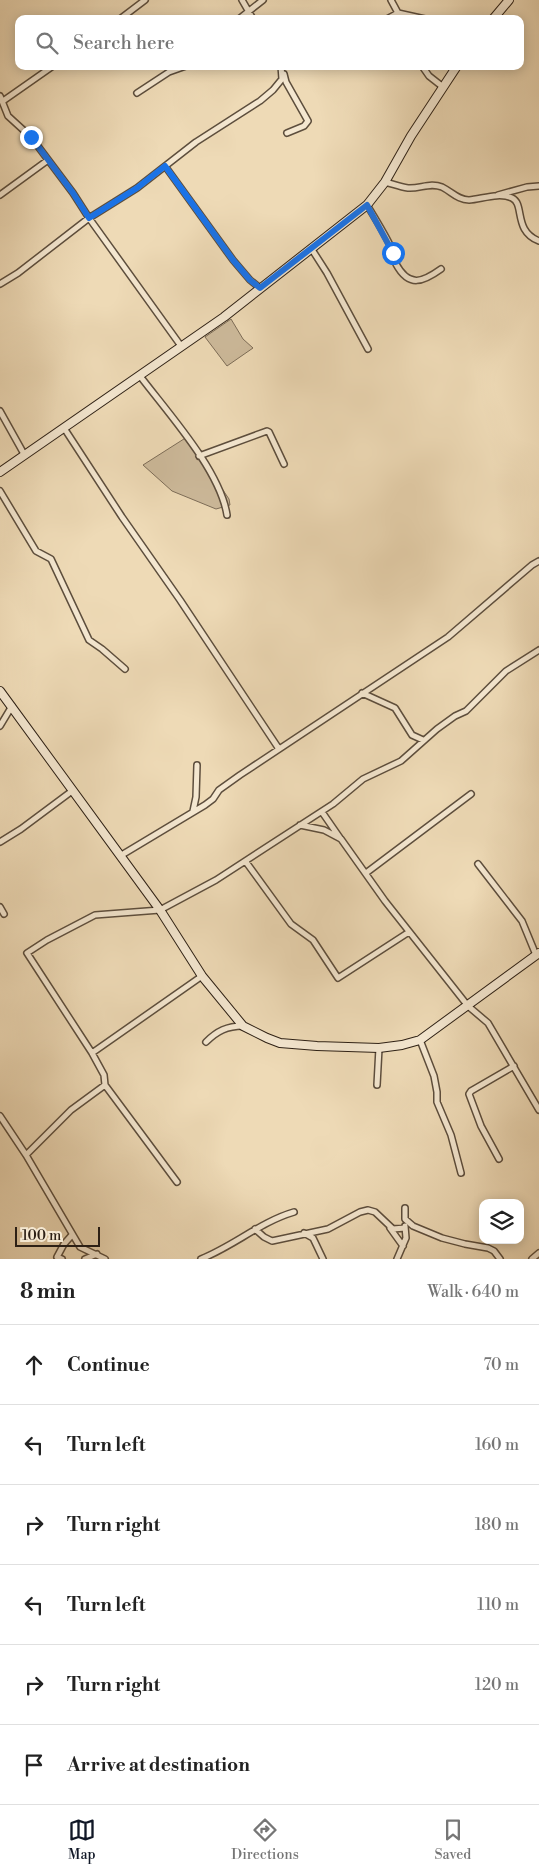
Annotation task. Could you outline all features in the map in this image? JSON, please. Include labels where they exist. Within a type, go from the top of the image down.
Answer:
[{"type":"main road","points":[[496,15],[509,0]]},
{"type":"main road","points":[[0,472],[224,317],[367,205],[385,182],[411,136],[454,70]]},
{"type":"main road","points":[[0,691],[119,857],[160,910],[202,976],[243,1026],[267,1038],[280,1043],[329,1047],[379,1048],[420,1040],[538,954]]},
{"type":"street","points":[[242,0],[250,15]]},
{"type":"street","points":[[245,15],[263,0]]},
{"type":"street","points":[[391,0],[395,15]]},
{"type":"street","points":[[125,15],[141,1]]},
{"type":"street","points":[[47,70],[2,99],[8,116],[31,137],[181,346]]},
{"type":"street","points":[[137,93],[175,70]]},
{"type":"street","points":[[0,284],[18,273],[89,218],[137,188],[196,142],[273,90],[282,78],[282,70]]},
{"type":"street","points":[[283,70],[286,82],[308,121],[304,126],[287,133]]},
{"type":"street","points":[[425,70],[429,76],[443,87]]},
{"type":"street","points":[[0,195],[48,160]]},
{"type":"street","points":[[165,166],[233,260],[250,280],[260,288]]},
{"type":"street","points":[[385,182],[407,188],[435,186],[460,199],[469,200],[539,186]]},
{"type":"street","points":[[496,196],[512,198],[517,204],[524,229],[539,241]]},
{"type":"street","points":[[367,205],[391,246],[396,263],[409,278],[415,281],[428,279],[441,269]]},
{"type":"street","points":[[311,248],[327,273],[368,349]]},
{"type":"street","points":[[140,376],[199,456],[220,489],[227,515]]},
{"type":"street","points":[[0,411],[24,454]]},
{"type":"street","points":[[64,428],[279,749]]},
{"type":"street","points":[[199,456],[267,431],[284,464]]},
{"type":"street","points":[[0,491],[36,551],[51,559],[88,640],[102,649],[125,670]]},
{"type":"street","points":[[119,857],[213,799],[219,790],[448,637],[539,561]]},
{"type":"street","points":[[177,1182],[105,1085],[104,1075],[92,1053],[27,953],[47,940],[95,915],[160,910],[216,880],[246,862],[300,824],[322,812],[364,779],[401,761],[423,740],[455,716],[466,711],[506,671],[539,650]]},
{"type":"street","points":[[362,693],[395,708],[412,735],[423,740]]},
{"type":"street","points":[[0,726],[12,706]]},
{"type":"street","points":[[193,811],[198,765]]},
{"type":"street","points":[[0,842],[21,829],[72,791]]},
{"type":"street","points":[[366,873],[471,794]]},
{"type":"street","points":[[322,812],[385,901],[468,1006],[488,1023],[539,1110]]},
{"type":"street","points":[[300,824],[324,830],[341,839]]},
{"type":"street","points":[[246,862],[291,924],[313,940],[338,978],[410,932]]},
{"type":"street","points":[[478,864],[522,921],[538,954]]},
{"type":"street","points":[[0,906],[4,914]]},
{"type":"street","points":[[92,1053],[202,976]]},
{"type":"street","points":[[206,1042],[223,1029],[243,1026]]},
{"type":"street","points":[[420,1040],[434,1076],[438,1092],[437,1102],[452,1135],[461,1173]]},
{"type":"street","points":[[377,1085],[379,1048]]},
{"type":"street","points":[[500,1159],[482,1126],[469,1094],[470,1091],[514,1066]]},
{"type":"street","points":[[26,1155],[71,1110],[105,1085]]},
{"type":"street","points":[[0,1116],[26,1155],[80,1247],[105,1259]]},
{"type":"street","points":[[397,1259],[406,1238],[405,1208]]},
{"type":"street","points":[[255,1229],[272,1241],[328,1229],[360,1212],[368,1210],[375,1212],[403,1246]]},
{"type":"street","points":[[201,1259],[255,1229],[281,1216],[294,1212]]},
{"type":"street","points":[[405,1219],[413,1226],[442,1238],[488,1248],[499,1258]]},
{"type":"street","points":[[388,1226],[393,1229],[406,1228]]},
{"type":"street","points":[[304,1233],[313,1238],[323,1259]]},
{"type":"street","points":[[62,1259],[57,1257],[64,1244],[72,1235]]},
{"type":"street","points":[[532,1259],[539,1253]]},
{"type":"street","points":[[85,1259],[97,1254]]},
{"type":"shaded area","points":[[231,319],[243,339],[253,348],[227,366],[205,337]]},
{"type":"shaded area","points":[[187,437],[229,499],[230,505],[216,509],[172,491],[143,465]]},
{"type":"route","points":[[31,137],[73,193],[89,218],[137,188],[165,166],[233,260],[250,280],[260,288],[367,205],[391,246],[393,253]]}]
